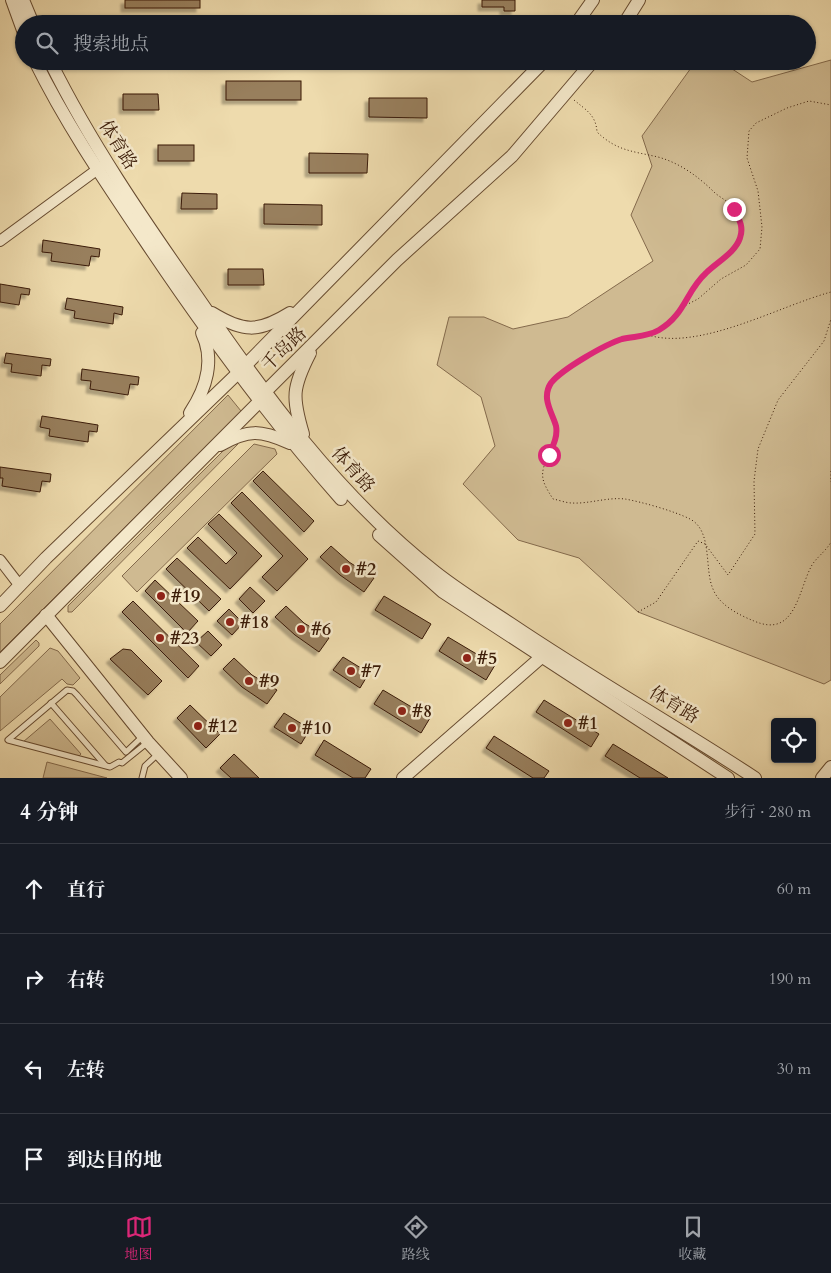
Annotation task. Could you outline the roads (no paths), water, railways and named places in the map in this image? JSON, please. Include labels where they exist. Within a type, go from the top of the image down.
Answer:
[{"type":"street","points":[[12,0],[17,15]]},
{"type":"street","points":[[24,0],[30,15]]},
{"type":"street","points":[[582,15],[593,0]]},
{"type":"street","points":[[630,15],[639,0]]},
{"type":"street","name":"体育路","points":[[39,70],[59,110],[103,166],[206,309],[241,369]]},
{"type":"street","name":"体育路","points":[[54,70],[103,166],[180,292],[340,498],[408,562],[444,592],[545,654],[688,734],[755,778]]},
{"type":"street","name":"千岛路","points":[[0,606],[241,369],[535,70]]},
{"type":"street","name":"千岛路","points":[[0,662],[397,260],[512,156],[585,70]]},
{"type":"street","points":[[0,241],[103,166]]},
{"type":"street","points":[[180,292],[183,302],[208,346],[210,356],[206,376],[197,402],[180,429]]},
{"type":"street","points":[[206,309],[226,323],[255,328],[270,323],[305,303]]},
{"type":"street","points":[[211,450],[247,432],[272,434],[299,443],[294,398],[302,368],[314,345]]},
{"type":"street","points":[[0,560],[20,586]]},
{"type":"street","points":[[46,615],[181,778]]},
{"type":"street","points":[[403,778],[545,654]]},
{"type":"street","name":"体育路","points":[[545,654],[728,778]]},
{"type":"street","points":[[822,778],[831,767]]},
{"type":"lane","points":[[67,690],[73,691],[126,752],[146,738],[122,763],[119,762],[112,767],[8,740],[67,690]]},
{"type":"lane","points":[[51,703],[106,766]]},
{"type":"lane","points":[[142,778],[145,766],[160,753]]},
{"type":"place","name":"#2","points":[[346,569]]},
{"type":"place","name":"#19","points":[[161,596]]},
{"type":"place","name":"#18","points":[[230,622]]},
{"type":"place","name":"#6","points":[[301,629]]},
{"type":"place","name":"#23","points":[[160,638]]},
{"type":"place","name":"#5","points":[[467,658]]},
{"type":"place","name":"#7","points":[[351,671]]},
{"type":"place","name":"#9","points":[[249,681]]},
{"type":"place","name":"#8","points":[[402,711]]},
{"type":"place","name":"#1","points":[[568,723]]},
{"type":"place","name":"#12","points":[[198,726]]},
{"type":"place","name":"#10","points":[[292,728]]}]
